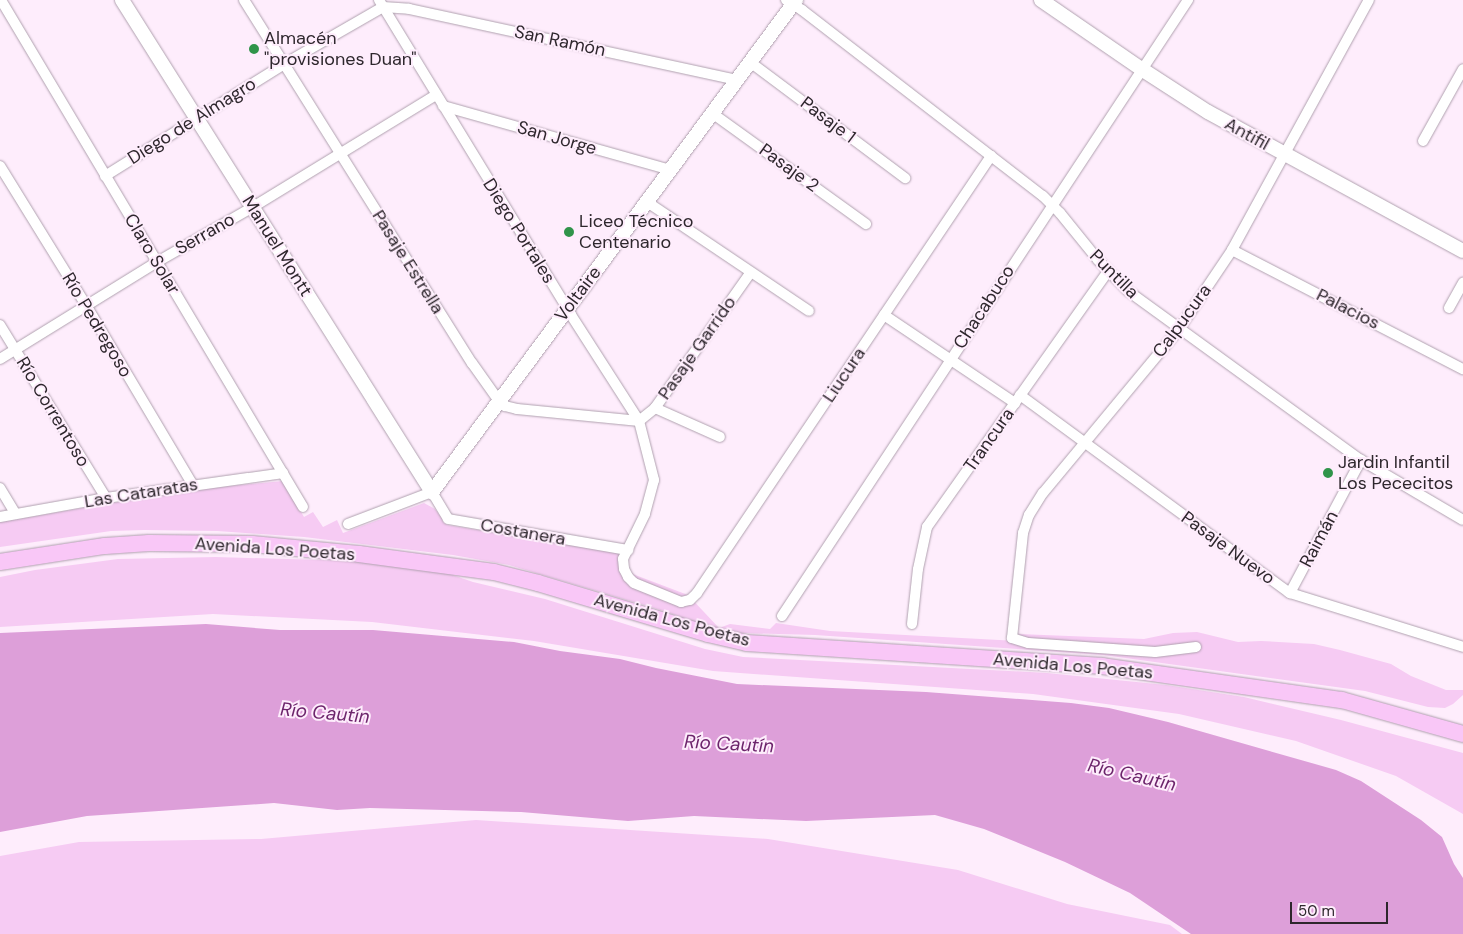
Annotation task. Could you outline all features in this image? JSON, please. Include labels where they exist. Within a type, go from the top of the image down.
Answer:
[{"type":"main road","name":"Avenida Los Poetas","points":[[0,562],[104,546],[149,543],[252,544],[359,554],[494,572],[538,582],[708,634],[747,643],[1102,666],[1342,700],[1463,733]]},
{"type":"street","name":"Claro Solar","points":[[2,0],[303,507]]},
{"type":"street","name":"Manuel Montt","points":[[122,0],[432,492]]},
{"type":"street","name":"Pasaje Estrella","points":[[244,0],[468,357],[499,401]]},
{"type":"street","name":"Antifil","points":[[1041,0],[1142,70],[1208,112],[1463,252]]},
{"type":"street","name":"Chacabuco","points":[[782,616],[1188,0]]},
{"type":"street","name":"Calpucura","points":[[1196,647],[1155,652],[1028,643],[1012,638],[1021,542],[1025,524],[1043,492],[1179,329],[1232,250],[1369,0]]},
{"type":"street","name":"Voltaire","points":[[432,492],[737,80],[791,1]]},
{"type":"street","name":"Puntilla","points":[[791,1],[1052,204],[1108,272],[1128,291],[1361,460],[1463,520]]},
{"type":"street","name":"Diego de Almagro","points":[[105,176],[381,4]]},
{"type":"street","name":"San Ramón","points":[[381,4],[737,80]]},
{"type":"street","name":"Diego Portales","points":[[381,4],[567,308],[640,421],[654,480],[645,514],[628,550]]},
{"type":"street","name":"Pasaje 1","points":[[750,62],[905,178]]},
{"type":"street","points":[[1423,140],[1463,69]]},
{"type":"street","name":"Serrano","points":[[0,359],[157,262],[253,207],[436,94]]},
{"type":"street","name":"San Jorge","points":[[443,106],[670,170]]},
{"type":"street","name":"Pasaje 2","points":[[712,113],[866,224]]},
{"type":"street","name":"Liucura","points":[[628,550],[623,559],[624,569],[634,583],[681,602],[690,600],[697,593],[991,156]]},
{"type":"street","name":"Río Pedregoso","points":[[0,166],[86,305],[193,485]]},
{"type":"street","points":[[647,202],[809,311]]},
{"type":"street","name":"Palacios","points":[[1232,250],[1463,369]]},
{"type":"street","name":"Pasaje Garrido","points":[[640,421],[655,408],[751,272]]},
{"type":"street","name":"Trancura","points":[[912,624],[918,569],[928,528],[1108,272]]},
{"type":"street","points":[[1449,308],[1463,283]]},
{"type":"street","name":"Pasaje Nuevo","points":[[884,315],[950,360],[1017,399],[1084,444],[1290,593],[1463,647]]},
{"type":"street","name":"Río Correntoso","points":[[0,326],[106,498]]},
{"type":"street","points":[[499,401],[510,408],[640,421]]},
{"type":"street","points":[[655,408],[720,437]]},
{"type":"street","name":"Raimán","points":[[1290,593],[1361,460]]},
{"type":"street","name":"Las Cataratas","points":[[0,517],[106,498],[283,472]]},
{"type":"street","points":[[0,488],[15,513]]},
{"type":"street","points":[[348,524],[432,492]]},
{"type":"street","name":"Costanera","points":[[432,492],[448,519],[628,550]]},
{"type":"shaded area","points":[[283,481],[304,517],[313,512],[323,527],[337,520],[343,533],[424,503],[435,509],[447,525],[627,554],[622,570],[688,595],[719,628],[730,624],[770,629],[776,623],[830,631],[1018,641],[1019,634],[1144,639],[1173,633],[1197,632],[1238,642],[1261,641],[1314,644],[1340,650],[1391,664],[1411,676],[1446,690],[1463,690],[1463,695],[1445,708],[1428,707],[1365,691],[1104,655],[815,635],[738,633],[713,629],[667,612],[509,565],[453,555],[304,537],[217,531],[111,531],[0,547],[0,522],[195,489]]},
{"type":"shaded area","points":[[216,557],[355,561],[438,570],[473,582],[545,599],[705,649],[743,657],[1047,673],[1166,685],[1244,697],[1341,720],[1463,753],[1463,814],[1396,776],[1296,741],[1179,714],[1033,694],[713,671],[534,641],[372,622],[213,614],[0,627],[0,577],[35,570],[118,559]]},
{"type":"shaded area","points":[[476,820],[768,839],[958,870],[1067,904],[1170,925],[1182,934],[0,934],[0,856],[79,842],[261,839]]},
{"type":"water","name":"Río Cautín","points":[[206,624],[280,630],[373,630],[514,642],[560,651],[620,659],[737,684],[926,692],[1071,703],[1109,708],[1168,722],[1336,770],[1361,781],[1421,820],[1442,837],[1454,864],[1463,878],[1463,934],[1191,934],[1130,893],[1065,862],[984,829],[935,815],[806,821],[694,816],[628,821],[521,812],[370,808],[337,810],[274,803],[87,816],[0,832],[0,633]]},
{"type":"place","name":"Almacén \"provisiones Duan\"","points":[[254,49]]},
{"type":"place","name":"Liceo Técnico Centenario","points":[[569,232]]},
{"type":"place","name":"Jardin Infantil Los Pececitos","points":[[1328,473]]}]
